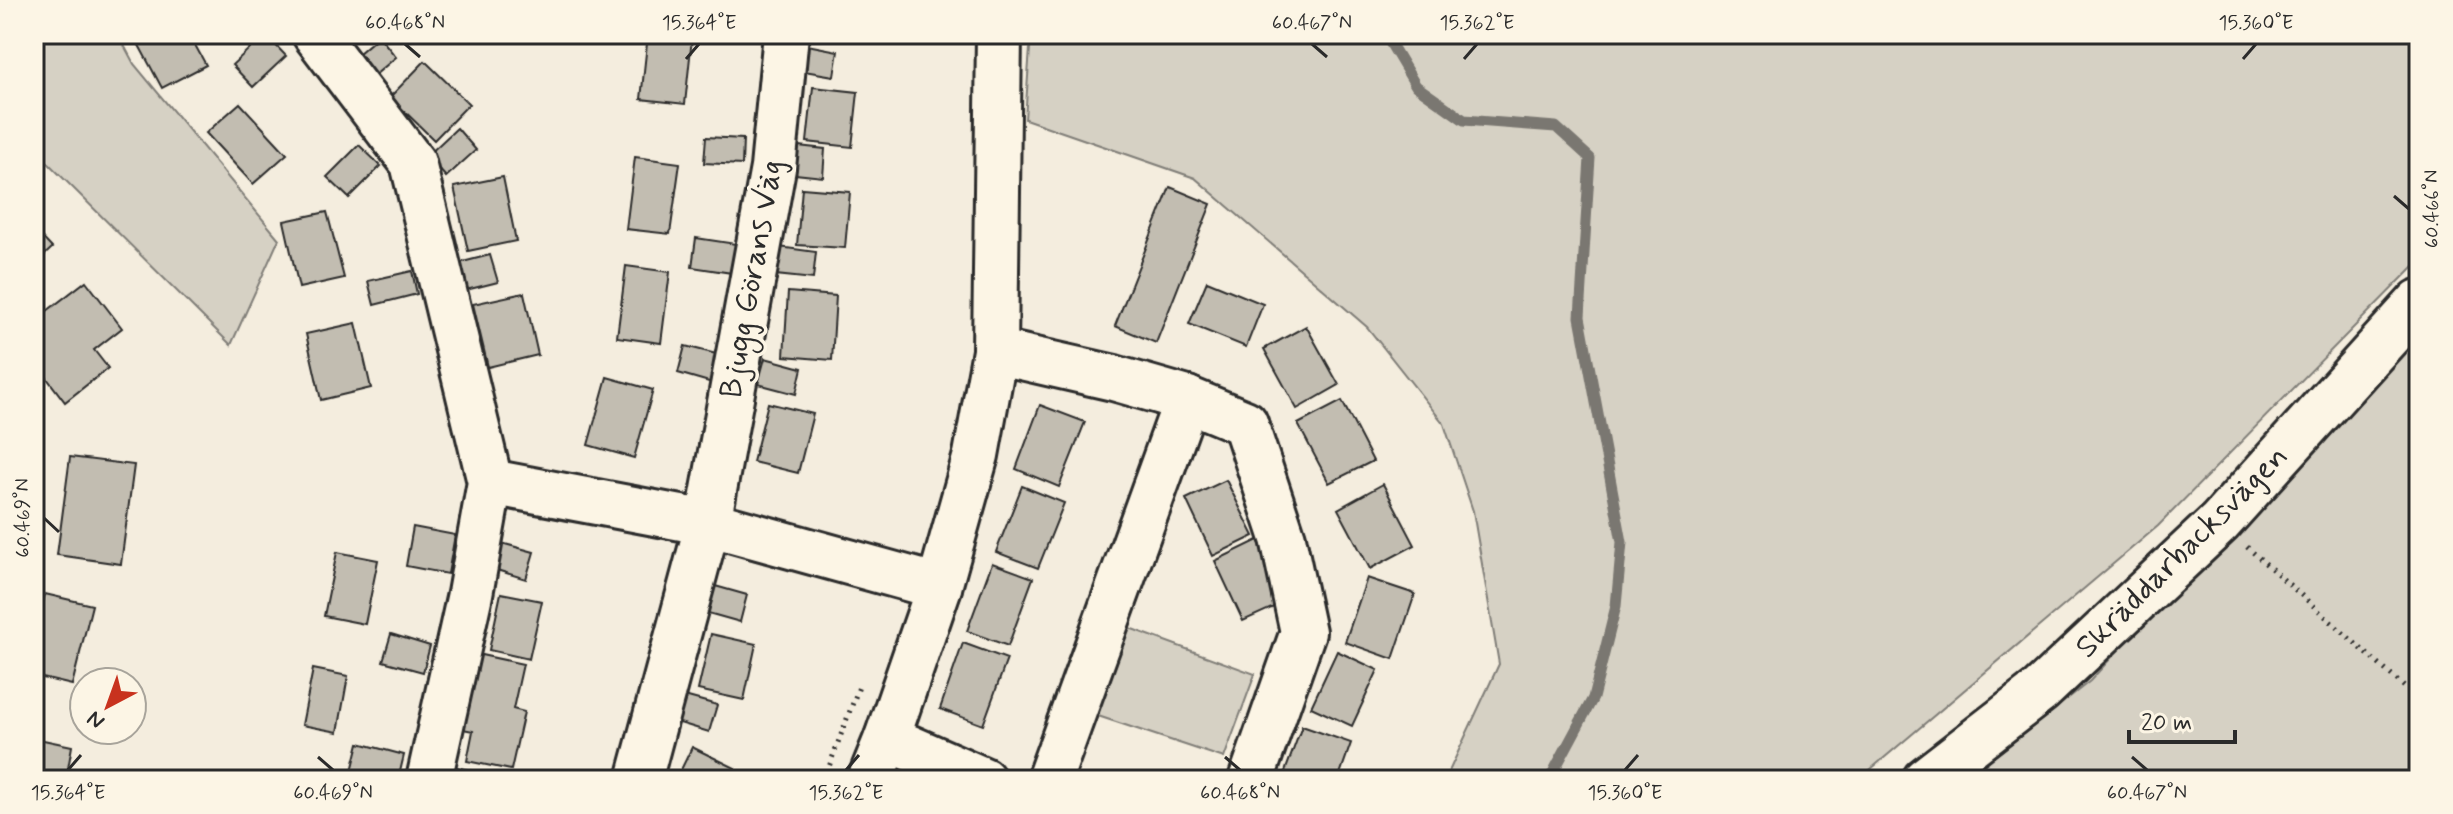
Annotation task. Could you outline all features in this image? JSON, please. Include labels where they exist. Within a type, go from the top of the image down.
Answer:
[{"type":"street","points":[[315,34],[413,163],[490,482],[470,594],[429,780]]},
{"type":"street","name":"Bjugg Görans Väg","points":[[639,780],[708,523],[773,168],[786,34]]},
{"type":"street","points":[[870,780],[939,587],[976,455],[995,351],[999,34]]},
{"type":"street","name":"Skräddarbacksvägen","points":[[1925,780],[2040,691],[2220,522],[2419,302]]},
{"type":"street","points":[[995,351],[1114,378],[1187,399],[1245,423],[1283,538],[1303,632],[1251,780]]},
{"type":"street","points":[[1049,780],[1187,399]]},
{"type":"street","points":[[490,482],[708,523],[939,587]]},
{"type":"street","points":[[887,738],[983,780]]},
{"type":"path","points":[[2220,522],[2419,700]]},
{"type":"path","points":[[824,780],[863,677]]},
{"type":"shaded area","points":[[34,34],[118,34],[134,64],[279,239],[231,345],[34,149]]},
{"type":"shaded area","points":[[1031,34],[2419,34],[2419,261],[2158,526],[1858,780],[1445,780],[1499,664],[1473,511],[1444,424],[1367,327],[1195,178],[1025,119]]},
{"type":"shaded area","points":[[2419,322],[2419,780],[1965,780],[2090,681]]},
{"type":"shaded area","points":[[1113,622],[1255,674],[1224,758],[1089,713]]},
{"type":"building","points":[[133,34],[189,34],[206,65],[162,88]]},
{"type":"building","points":[[265,34],[286,56],[253,87],[232,65]]},
{"type":"building","points":[[648,34],[692,38],[685,104],[641,99]]},
{"type":"building","points":[[813,34],[861,34],[860,40],[813,38]]},
{"type":"building","points":[[379,36],[396,57],[368,81],[351,60]]},
{"type":"building","points":[[802,44],[838,51],[834,76],[798,70]]},
{"type":"building","points":[[425,61],[469,104],[434,140],[390,97]]},
{"type":"building","points":[[813,87],[858,92],[852,147],[807,142]]},
{"type":"building","points":[[240,103],[287,154],[253,184],[206,133]]},
{"type":"building","points":[[457,128],[476,150],[446,177],[427,156]]},
{"type":"building","points":[[706,137],[743,139],[742,165],[704,163]]},
{"type":"building","points":[[359,145],[381,166],[349,198],[327,177]]},
{"type":"building","points":[[789,145],[825,149],[823,177],[786,173]]},
{"type":"building","points":[[635,157],[680,163],[670,234],[626,229]]},
{"type":"building","points":[[503,177],[516,241],[468,251],[454,187]]},
{"type":"building","points":[[1170,187],[1211,204],[1156,343],[1115,326]]},
{"type":"building","points":[[802,188],[850,192],[845,248],[797,245]]},
{"type":"building","points":[[327,212],[344,278],[299,288],[284,221]]},
{"type":"building","points":[[34,229],[52,248],[34,265]]},
{"type":"building","points":[[696,238],[736,244],[732,273],[692,267]]},
{"type":"building","points":[[779,247],[816,252],[813,279],[776,275]]},
{"type":"building","points":[[490,255],[498,282],[458,292],[451,265]]},
{"type":"building","points":[[626,266],[670,272],[661,343],[617,337]]},
{"type":"building","points":[[412,271],[417,294],[374,305],[368,281]]},
{"type":"building","points":[[86,281],[122,328],[94,350],[108,368],[65,402],[46,377],[37,384],[34,381],[34,321]]},
{"type":"building","points":[[1207,281],[1263,304],[1246,347],[1189,324]]},
{"type":"building","points":[[788,292],[836,296],[832,360],[784,356]]},
{"type":"building","points":[[524,293],[538,355],[488,367],[473,304]]},
{"type":"building","points":[[356,323],[371,388],[321,400],[306,334]]},
{"type":"building","points":[[1306,326],[1339,385],[1297,409],[1264,349]]},
{"type":"building","points":[[685,346],[724,356],[716,384],[678,373]]},
{"type":"building","points":[[765,358],[802,368],[796,394],[758,384]]},
{"type":"building","points":[[607,377],[653,390],[634,458],[588,445]]},
{"type":"building","points":[[1342,401],[1373,461],[1329,483],[1298,424]]},
{"type":"building","points":[[768,403],[813,414],[798,473],[753,462]]},
{"type":"building","points":[[1040,405],[1085,422],[1059,487],[1016,469]]},
{"type":"building","points":[[70,457],[134,465],[121,564],[57,555]]},
{"type":"building","points":[[1226,480],[1254,536],[1213,556],[1186,499]]},
{"type":"building","points":[[1383,484],[1415,545],[1370,569],[1338,509]]},
{"type":"building","points":[[1022,486],[1064,503],[1038,568],[996,552]]},
{"type":"building","points":[[413,527],[455,535],[448,574],[406,566]]},
{"type":"building","points":[[1258,540],[1287,601],[1243,621],[1215,561]]},
{"type":"building","points":[[494,541],[534,552],[526,579],[487,567]]},
{"type":"building","points":[[337,552],[378,560],[365,624],[324,616]]},
{"type":"building","points":[[992,563],[1033,578],[1008,646],[967,631]]},
{"type":"building","points":[[1367,578],[1415,594],[1393,659],[1345,642]]},
{"type":"building","points":[[708,584],[747,595],[740,622],[701,611]]},
{"type":"building","points":[[501,593],[542,601],[529,659],[489,650]]},
{"type":"building","points":[[45,594],[92,605],[77,666],[68,666],[68,684],[34,676],[34,640]]},
{"type":"building","points":[[391,634],[430,646],[423,672],[383,661]]},
{"type":"building","points":[[711,634],[756,644],[744,700],[698,690]]},
{"type":"building","points":[[963,643],[1007,659],[983,725],[940,709]]},
{"type":"building","points":[[1337,651],[1378,670],[1352,726],[1311,707]]},
{"type":"building","points":[[472,653],[523,664],[513,709],[524,712],[511,770],[467,761],[473,731],[463,729],[474,681],[467,679]]},
{"type":"building","points":[[313,669],[348,676],[338,732],[302,725]]},
{"type":"building","points":[[677,694],[717,705],[709,732],[670,720]]},
{"type":"building","points":[[1302,726],[1351,743],[1338,780],[1282,780]]},
{"type":"building","points":[[34,738],[72,746],[66,780],[34,780]]},
{"type":"building","points":[[359,743],[404,755],[398,780],[352,771]]},
{"type":"building","points":[[692,747],[735,768],[729,780],[676,780]]},
{"type":"building","points":[[449,765],[495,777],[494,780],[445,780]]},
{"type":"building","points":[[292,773],[325,780],[291,780]]},
{"type":"waterway","points":[[1385,34],[1416,86],[1464,120],[1556,127],[1590,158],[1580,317],[1622,542],[1616,606],[1593,698],[1549,780]]}]
